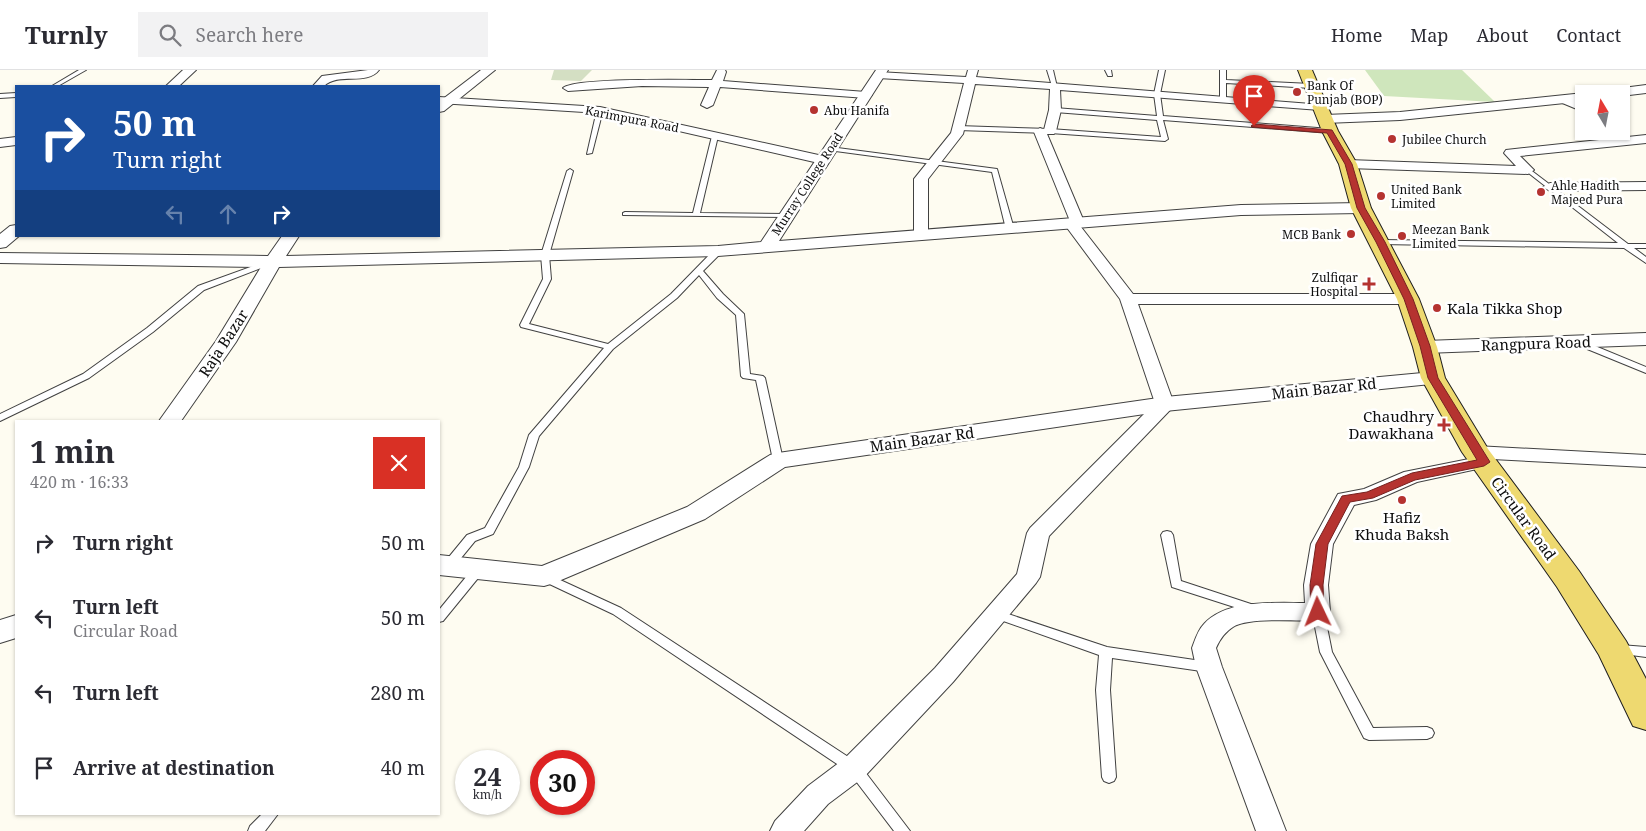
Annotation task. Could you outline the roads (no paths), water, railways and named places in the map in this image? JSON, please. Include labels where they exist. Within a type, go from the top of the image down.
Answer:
[{"type":"main road","name":"Circular Road","points":[[1318,103],[1348,164],[1361,208],[1408,299],[1425,346],[1433,378],[1480,457],[1568,579],[1614,650],[1646,715]]},
{"type":"street","points":[[173,85],[190,70]]},
{"type":"street","points":[[319,85],[326,78],[371,73],[374,70]]},
{"type":"street","points":[[442,103],[489,70]]},
{"type":"street","points":[[707,106],[722,70]]},
{"type":"street","points":[[880,72],[972,75],[1055,86],[1223,99],[1318,103],[1400,116],[1575,98]]},
{"type":"street","name":"Murray College Road","points":[[766,248],[880,72]]},
{"type":"street","points":[[921,236],[921,178],[957,134],[972,75]]},
{"type":"street","points":[[568,88],[602,84],[716,82],[866,95]]},
{"type":"street","points":[[785,831],[818,794],[854,768],[944,675],[1028,577],[1038,533],[1165,404],[1128,298],[1075,224],[1045,132],[1055,110],[1055,86]]},
{"type":"street","points":[[1630,91],[1646,89]]},
{"type":"street","points":[[1564,100],[1575,105]]},
{"type":"street","name":"Karimpura Road","points":[[442,103],[600,110],[715,136],[826,154]]},
{"type":"street","points":[[1630,130],[1646,138]]},
{"type":"street","points":[[1528,170],[1510,152],[1646,138]]},
{"type":"street","points":[[0,143],[15,141]]},
{"type":"street","points":[[1348,164],[1528,170]]},
{"type":"street","points":[[1550,187],[1643,187]]},
{"type":"street","points":[[0,258],[273,262],[718,251],[1241,210],[1361,208]]},
{"type":"street","points":[[0,242],[15,231]]},
{"type":"street","name":"Raja Bazar","points":[[171,420],[226,342],[273,262],[290,237]]},
{"type":"street","points":[[1128,298],[1408,299]]},
{"type":"street","name":"Rangpura Road","points":[[1425,346],[1646,339]]},
{"type":"street","name":"Main Bazar Rd","points":[[444,565],[544,576],[696,513],[778,460],[1165,404],[1433,378]]},
{"type":"street","points":[[1271,831],[1209,667],[1204,648],[1212,631],[1227,618],[1262,612],[1318,612],[1316,585],[1322,544],[1346,498],[1369,495],[1412,477],[1480,457],[1646,462]]},
{"type":"street","points":[[0,632],[15,626]]},
{"type":"lane","points":[[57,85],[83,70]]},
{"type":"lane","points":[[1050,70],[1055,86]]},
{"type":"lane","points":[[958,128],[1166,139],[1160,118],[1157,94],[1162,70]]},
{"type":"lane","points":[[1223,70],[1223,99]]},
{"type":"lane","points":[[1222,81],[1318,103]]},
{"type":"lane","points":[[0,96],[15,95]]},
{"type":"lane","points":[[1055,110],[1160,118],[1318,103]]},
{"type":"lane","points":[[589,153],[600,110]]},
{"type":"lane","points":[[696,214],[715,136]]},
{"type":"lane","points":[[826,154],[934,162],[995,170],[1010,229]]},
{"type":"lane","points":[[1528,170],[1646,261]]},
{"type":"lane","points":[[570,171],[545,255],[547,279],[524,325],[610,347]]},
{"type":"lane","points":[[625,214],[786,216]]},
{"type":"lane","points":[[1380,242],[1646,246]]},
{"type":"lane","points":[[444,565],[471,538],[489,531],[524,467],[534,435],[610,347],[674,296],[718,251]]},
{"type":"lane","points":[[0,418],[86,376],[150,330],[200,288],[273,262]]},
{"type":"lane","points":[[699,271],[720,296],[740,314],[746,376],[760,378],[778,460]]},
{"type":"lane","points":[[1577,341],[1646,370]]},
{"type":"lane","points":[[1167,534],[1176,584],[1262,612]]},
{"type":"lane","points":[[440,617],[479,569]]},
{"type":"lane","points":[[544,576],[617,611],[854,768],[903,831]]},
{"type":"lane","points":[[1318,612],[1326,652],[1368,734],[1427,733]]},
{"type":"lane","points":[[996,614],[1106,652],[1209,667]]},
{"type":"lane","points":[[1614,650],[1646,652]]},
{"type":"lane","points":[[1106,652],[1103,690],[1109,777]]},
{"type":"lane","points":[[256,831],[270,815]]},
{"type":"place","name":"Bank Of Punjab (BOP)","points":[[1297,92]]},
{"type":"place","name":"Abu Hanifa","points":[[814,110]]},
{"type":"place","name":"Jubilee Church","points":[[1392,139]]},
{"type":"place","name":"Ahle Hadith Majeed Pura","points":[[1541,192]]},
{"type":"place","name":"United Bank Limited","points":[[1381,196]]},
{"type":"place","name":"MCB Bank","points":[[1351,234]]},
{"type":"place","name":"Meezan Bank Limited","points":[[1402,236]]},
{"type":"place","name":"Zulfiqar Hospital","points":[[1369,284]]},
{"type":"place","name":"Kala Tikka Shop","points":[[1437,308]]},
{"type":"place","name":"Chaudhry Dawakhana","points":[[1444,425]]},
{"type":"place","name":"Hafiz Khuda Baksh","points":[[1402,500]]}]
